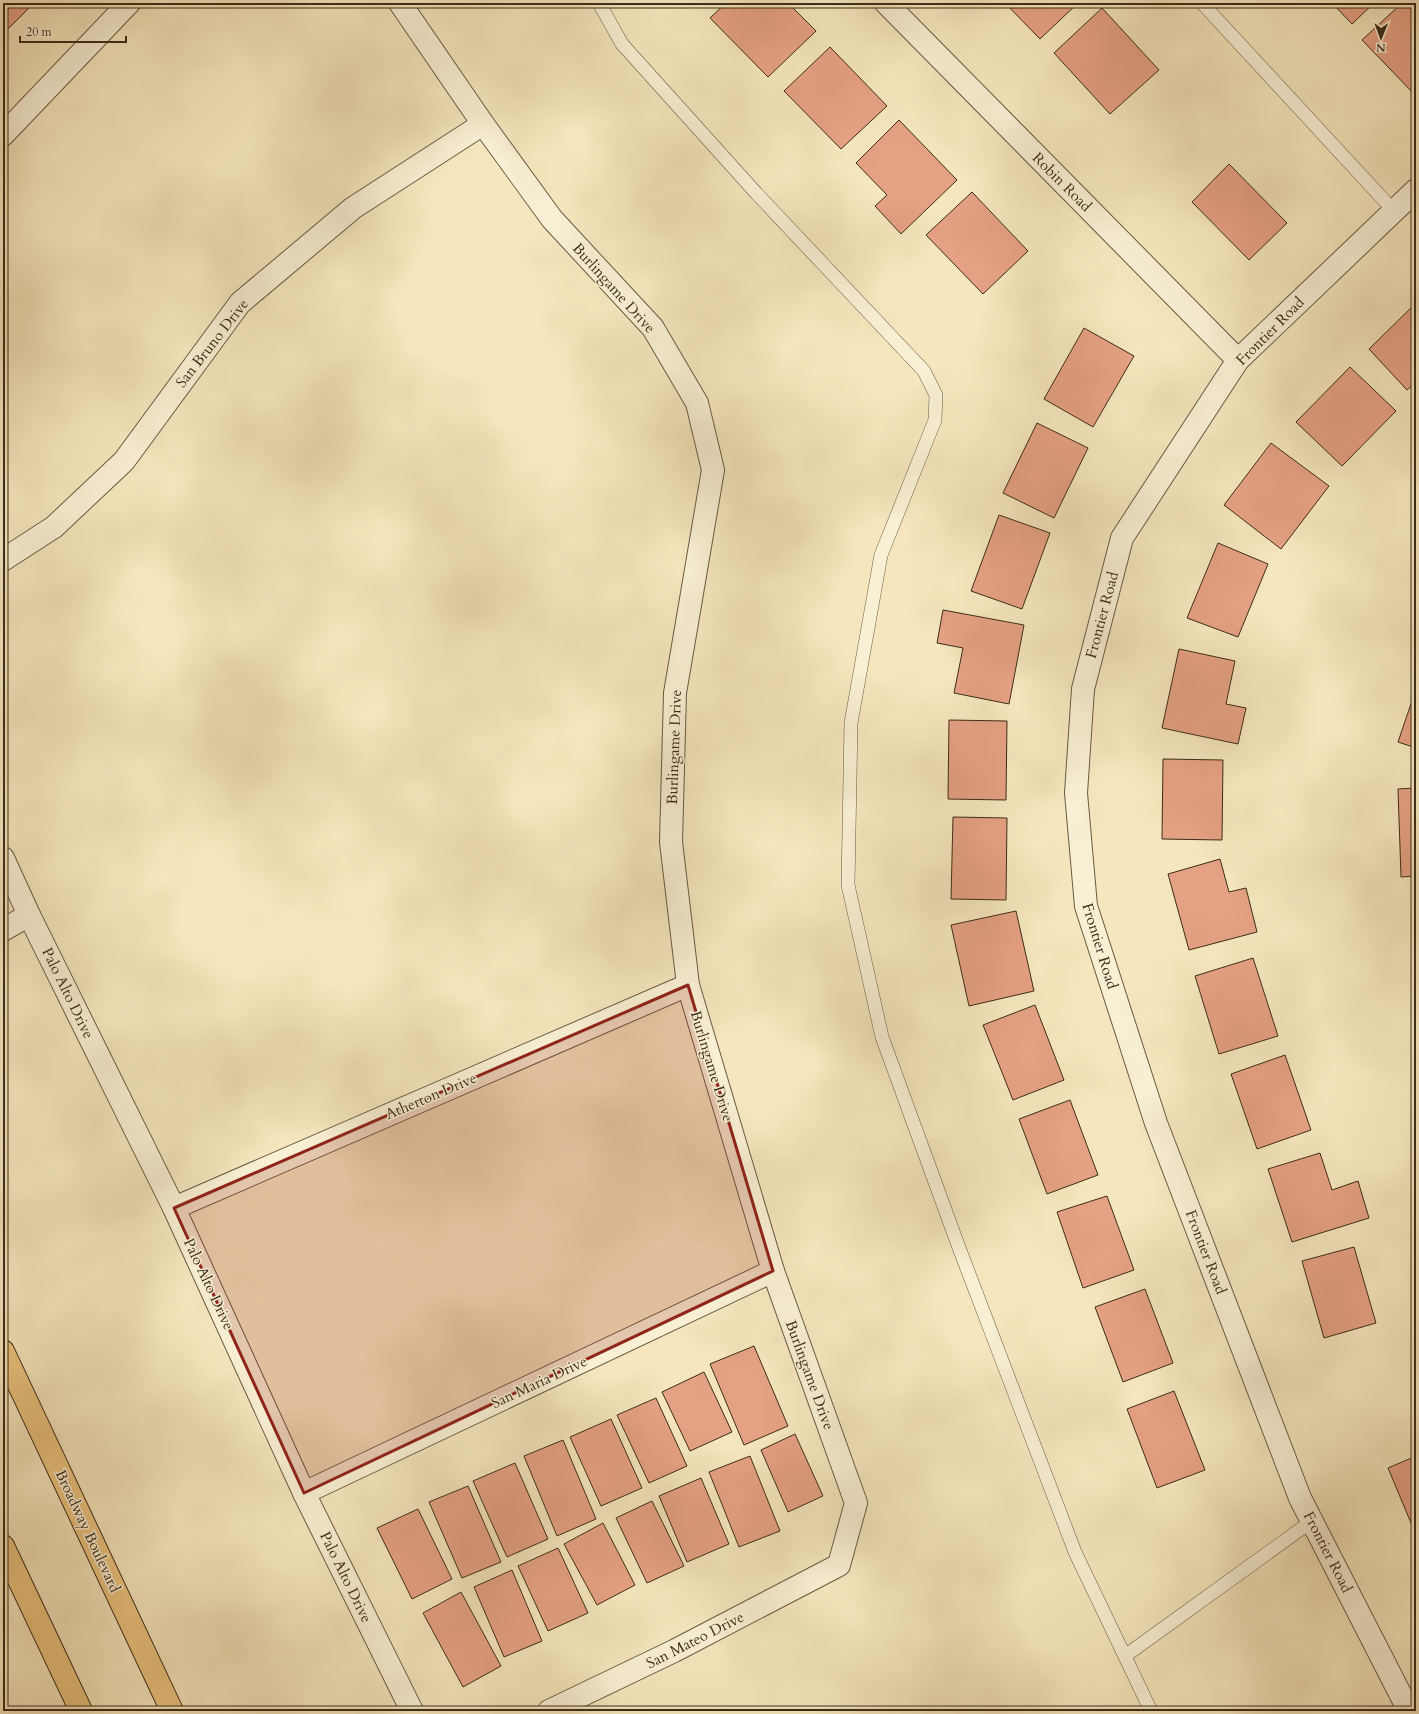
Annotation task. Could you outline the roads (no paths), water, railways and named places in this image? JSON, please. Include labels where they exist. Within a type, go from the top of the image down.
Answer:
[{"type":"main road","name":"Broadway Boulevard","points":[[3,1351],[172,1711]]},
{"type":"main road","points":[[3,1546],[81,1711]]},
{"type":"street","points":[[3,135],[129,3]]},
{"type":"street","name":"Burlingame Drive","points":[[400,3],[483,124],[552,219],[653,328],[697,403],[713,470],[675,692],[671,842],[688,985],[773,1271],[856,1503],[838,1565]]},
{"type":"street","name":"Robin Road","points":[[886,3],[1238,360]]},
{"type":"street","name":"San Bruno Drive","points":[[3,560],[54,527],[124,460],[240,303],[353,208],[483,124]]},
{"type":"street","name":"Frontier Road","points":[[1409,1711],[1300,1498],[1156,1123],[1086,906],[1076,793],[1082,688],[1122,538],[1238,360],[1416,190]]},
{"type":"street","name":"Palo Alto Drive","points":[[3,858],[29,915],[174,1208],[304,1492],[412,1711]]},
{"type":"street","points":[[3,930],[29,915]]},
{"type":"street","name":"Atherton Drive","points":[[174,1208],[688,985]]},
{"type":"street","name":"San Maria Drive","points":[[304,1492],[773,1271]]},
{"type":"street","name":"San Mateo Drive","points":[[549,1711],[674,1651],[838,1565]]},
{"type":"lane","points":[[599,3],[622,44],[757,194],[924,372],[936,394],[935,420],[881,555],[851,723],[848,885],[882,1037],[958,1245],[1075,1552],[1151,1711]]},
{"type":"lane","points":[[1202,3],[1394,211]]},
{"type":"lane","points":[[1125,1656],[1312,1521]]}]
